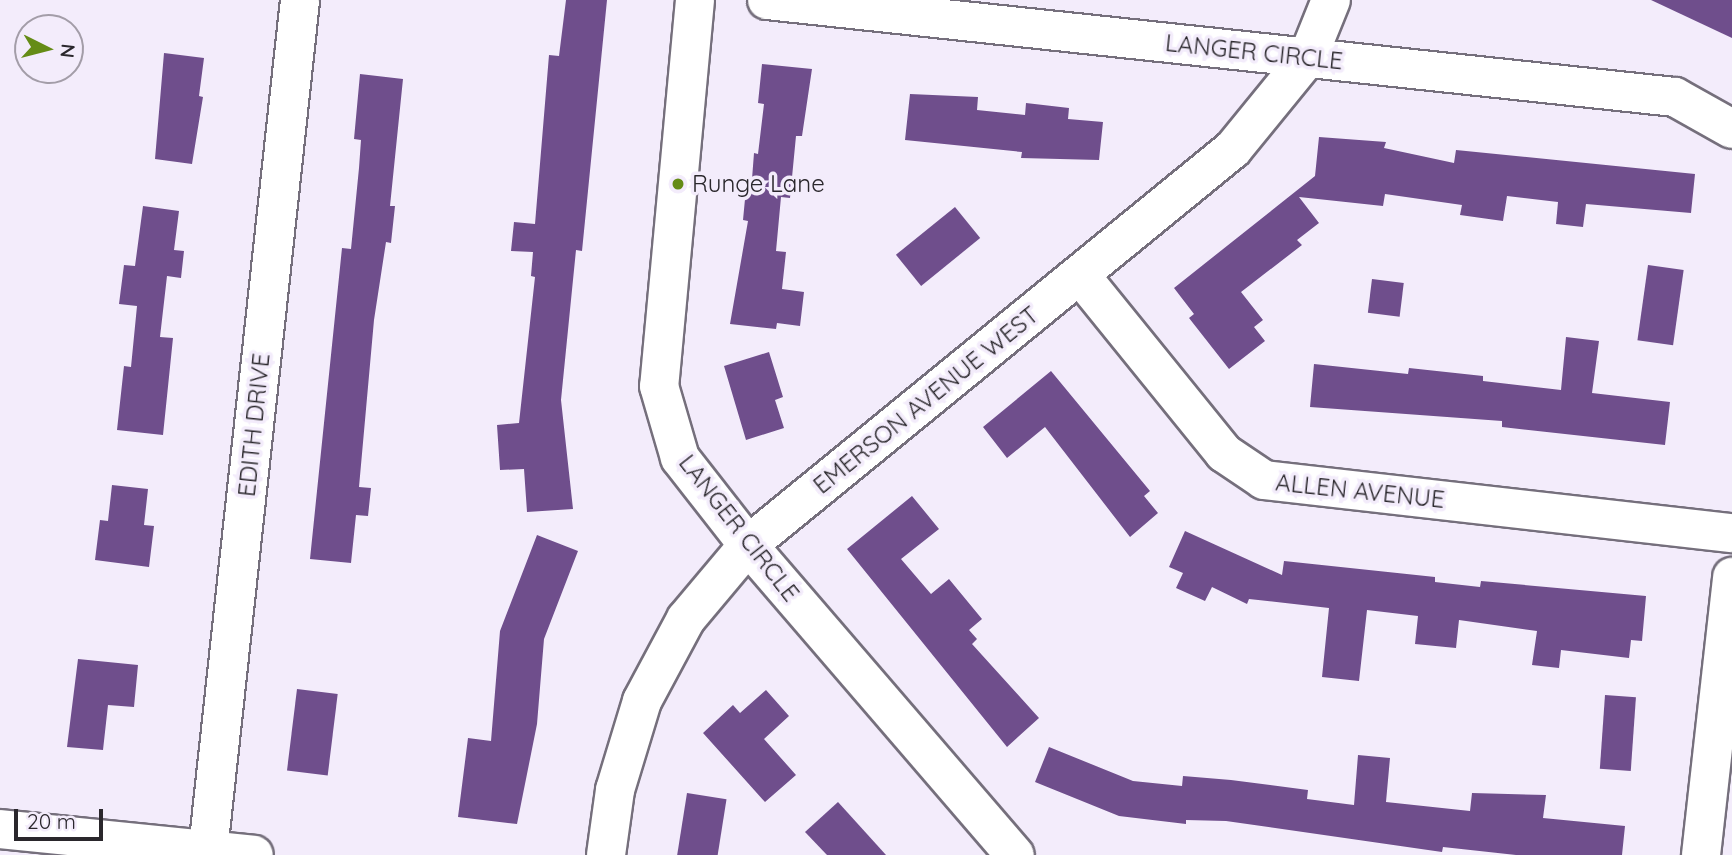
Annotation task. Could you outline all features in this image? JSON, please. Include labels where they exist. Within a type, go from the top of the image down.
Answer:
[{"type":"street","name":"EDITH DRIVE","points":[[208,850],[300,0]]},
{"type":"street","name":"LANGER CIRCLE","points":[[695,0],[659,386],[680,458],[748,545],[1015,855]]},
{"type":"street","name":"LANGER CIRCLE","points":[[767,0],[1675,97],[1732,129]]},
{"type":"street","name":"EMERSON AVENUE WEST","points":[[606,855],[615,790],[642,701],[686,619],[748,545],[1233,149],[1308,57],[1331,0]]},
{"type":"street","name":"ALLEN AVENUE","points":[[1080,275],[1224,453],[1264,480],[1732,533]]},
{"type":"street","points":[[1701,855],[1732,577]]},
{"type":"street","points":[[0,829],[254,855]]},
{"type":"building","points":[[566,0],[607,0],[582,251],[576,250],[561,400],[573,509],[527,512],[524,469],[500,470],[497,425],[519,423],[535,277],[531,276],[533,252],[511,251],[514,222],[535,224],[549,55],[559,56]]},
{"type":"building","points":[[1651,0],[1732,0],[1732,38]]},
{"type":"building","points":[[164,53],[204,58],[199,96],[203,97],[192,164],[155,159]]},
{"type":"building","points":[[762,64],[812,69],[802,136],[796,136],[790,198],[781,197],[776,251],[786,252],[782,289],[804,292],[800,326],[777,323],[776,329],[730,324],[748,221],[743,220],[747,178],[752,179],[754,153],[758,154],[764,104],[758,103]]},
{"type":"building","points":[[360,74],[403,79],[390,206],[395,206],[391,243],[386,242],[374,320],[359,487],[371,488],[368,516],[356,515],[351,563],[310,559],[342,248],[351,249],[361,140],[354,139]]},
{"type":"building","points":[[910,94],[978,97],[977,110],[1025,115],[1026,103],[1069,108],[1068,119],[1103,122],[1099,160],[1021,158],[1022,152],[905,140]]},
{"type":"building","points":[[1319,137],[1386,142],[1384,148],[1454,163],[1456,150],[1695,174],[1691,213],[1586,204],[1583,227],[1556,224],[1558,202],[1507,196],[1503,221],[1460,215],[1462,205],[1385,194],[1383,206],[1299,197],[1319,223],[1297,240],[1302,245],[1241,292],[1263,320],[1254,327],[1265,341],[1229,369],[1189,318],[1194,314],[1174,288],[1315,176]]},
{"type":"building","points":[[143,206],[179,211],[174,250],[184,251],[181,278],[167,276],[160,337],[173,338],[163,435],[117,430],[124,366],[131,367],[137,306],[119,304],[124,265],[135,266]]},
{"type":"building","points":[[955,207],[980,238],[921,286],[896,255]]},
{"type":"building","points":[[1648,265],[1684,270],[1673,345],[1637,340]]},
{"type":"building","points":[[1372,279],[1404,283],[1400,317],[1368,313]]},
{"type":"building","points":[[1566,337],[1599,341],[1592,393],[1670,402],[1665,445],[1502,427],[1502,421],[1310,407],[1314,364],[1408,374],[1409,368],[1483,376],[1483,381],[1561,390]]},
{"type":"building","points":[[769,352],[783,397],[775,400],[784,428],[746,440],[724,366]]},
{"type":"building","points":[[1051,371],[1150,491],[1144,496],[1158,513],[1130,537],[1045,427],[1007,458],[983,427]]},
{"type":"building","points":[[112,485],[148,489],[144,525],[154,526],[149,567],[95,560],[100,520],[108,521]]},
{"type":"building","points":[[912,496],[939,529],[901,559],[931,594],[949,579],[982,619],[969,630],[977,639],[972,644],[1039,718],[1007,747],[847,549]]},
{"type":"building","points":[[1185,531],[1282,575],[1284,561],[1435,577],[1435,582],[1480,587],[1481,581],[1646,596],[1642,641],[1631,640],[1629,658],[1561,650],[1559,668],[1532,665],[1537,631],[1459,620],[1456,648],[1415,644],[1418,616],[1367,610],[1359,681],[1322,677],[1329,608],[1249,599],[1247,604],[1212,587],[1205,601],[1176,588],[1183,573],[1169,567]]},
{"type":"building","points":[[537,535],[578,551],[544,639],[537,724],[517,824],[458,817],[468,738],[491,741],[500,631]]},
{"type":"building","points":[[78,659],[138,665],[134,707],[108,705],[103,750],[67,747]]},
{"type":"building","points":[[297,689],[338,694],[328,775],[287,770]]},
{"type":"building","points":[[766,690],[789,716],[764,739],[796,775],[765,802],[703,733],[733,705],[740,713]]},
{"type":"building","points":[[1605,695],[1636,697],[1631,771],[1600,769]]},
{"type":"building","points":[[1049,747],[1133,781],[1182,786],[1183,776],[1231,780],[1308,790],[1307,799],[1354,805],[1358,755],[1390,758],[1386,802],[1470,811],[1472,793],[1546,795],[1543,818],[1625,826],[1622,855],[1516,855],[1443,847],[1442,852],[1226,821],[1186,820],[1186,824],[1119,816],[1035,782]]},
{"type":"building","points":[[687,793],[727,799],[718,855],[677,855]]},
{"type":"building","points":[[838,802],[886,855],[827,855],[805,832]]},
{"type":"place","name":"Runge Lane","points":[[678,184]]}]
